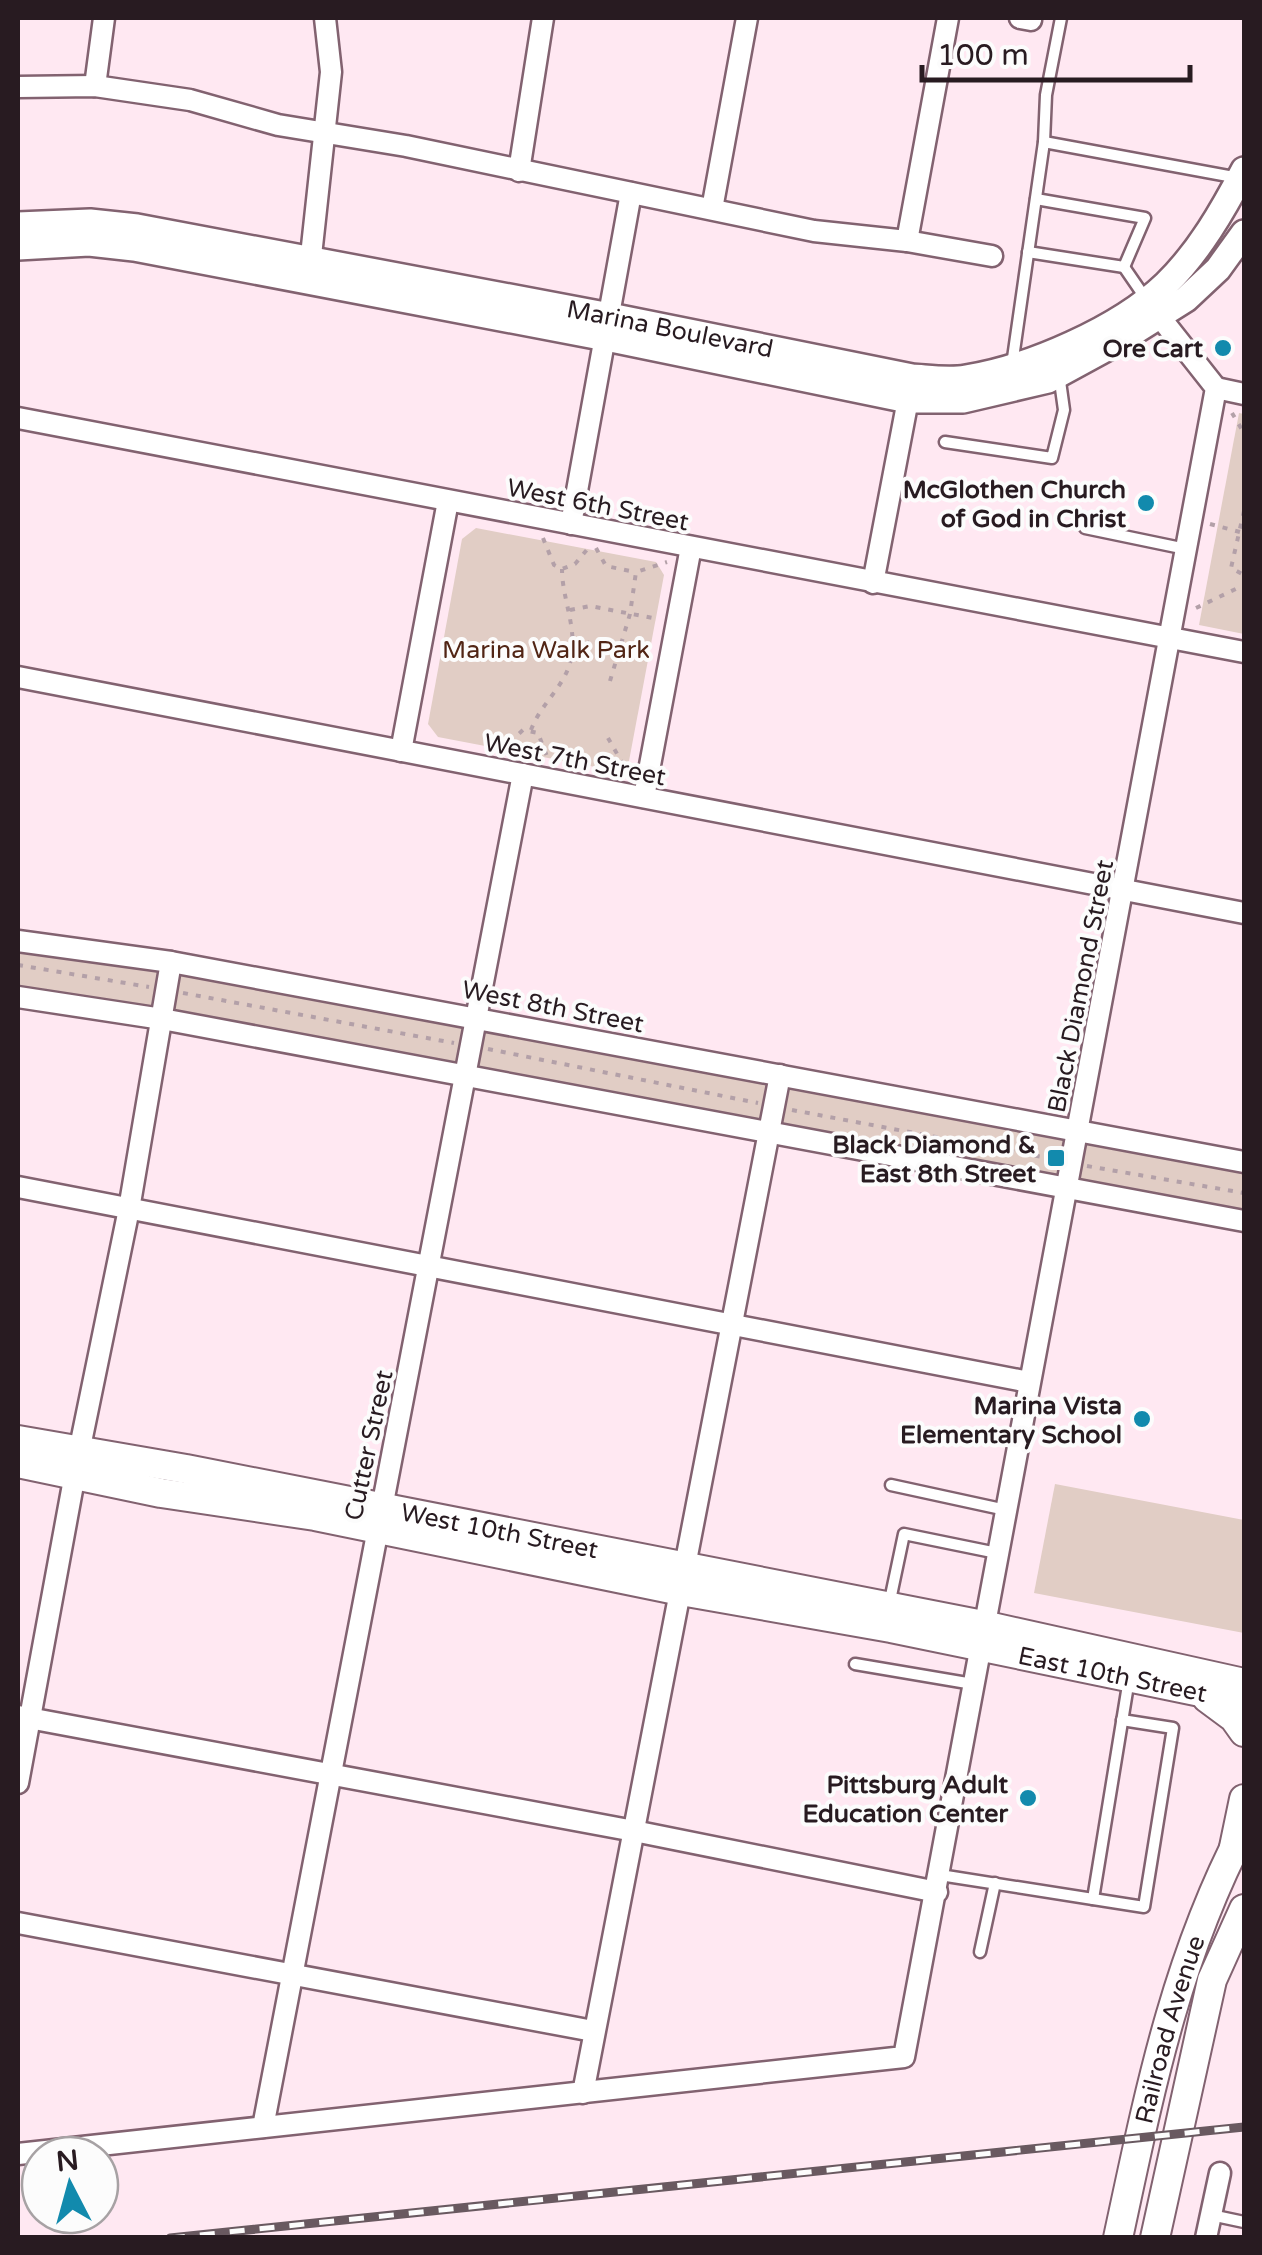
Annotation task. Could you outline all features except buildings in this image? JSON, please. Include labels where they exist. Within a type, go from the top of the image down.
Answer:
[{"type":"main road","name":"West 10th Street","points":[[18,1440],[77,1462]]},
{"type":"main road","name":"West 10th Street","points":[[18,1462],[186,1469],[378,1518],[981,1635]]},
{"type":"main road","name":"West 10th Street","points":[[683,1579],[889,1607],[981,1635]]},
{"type":"main road","name":"East 10th Street","points":[[981,1635],[1129,1678],[1244,1700]]},
{"type":"main road","name":"East 10th Street","points":[[981,1635],[1244,1682]]},
{"type":"main road","points":[[1202,1694],[1234,1718],[1244,1732]]},
{"type":"main road","name":"Railroad Avenue","points":[[1118,2238],[1160,2045],[1188,1957],[1239,1839],[1244,1799]]},
{"type":"main road","name":"Railroad Avenue","points":[[1155,2238],[1212,1980],[1244,1909]]},
{"type":"street","points":[[95,86],[104,18]]},
{"type":"street","points":[[310,269],[331,72],[326,18]]},
{"type":"street","points":[[518,171],[543,18]]},
{"type":"street","points":[[712,209],[746,18]]},
{"type":"street","points":[[906,241],[948,18]]},
{"type":"street","points":[[18,87],[95,86],[190,100],[278,125],[406,146],[814,231],[992,256]]},
{"type":"street","name":"Marina Boulevard","points":[[18,225],[90,222],[137,227],[310,269],[963,400],[1007,392],[1059,374],[1153,309],[1166,284],[1195,251],[1242,174]]},
{"type":"street","points":[[571,524],[630,193]]},
{"type":"street","name":"Marina Boulevard","points":[[910,388],[1040,360],[1153,309],[1186,299],[1218,269],[1244,233]]},
{"type":"street","name":"Marina Boulevard","points":[[18,247],[90,244],[310,269]]},
{"type":"street","points":[[1153,309],[1216,388],[1244,394]]},
{"type":"street","points":[[873,583],[910,388]]},
{"type":"street","name":"Black Diamond Street","points":[[583,2093],[904,2057],[1216,388]]},
{"type":"street","name":"West 6th Street","points":[[18,418],[873,583],[1171,628],[1244,652]]},
{"type":"street","points":[[401,751],[448,502]]},
{"type":"street","points":[[644,798],[691,547]]},
{"type":"street","name":"West 7th Street","points":[[18,677],[1244,913]]},
{"type":"street","name":"Cutter Street","points":[[263,2127],[523,774]]},
{"type":"street","name":"West 8th Street","points":[[18,941],[171,962],[1244,1162]]},
{"type":"street","points":[[18,1783],[23,1717],[128,1208],[171,962]]},
{"type":"street","points":[[18,997],[162,1018],[1244,1222]]},
{"type":"street","points":[[18,2154],[583,2093],[780,1075]]},
{"type":"street","points":[[18,1187],[1030,1382]]},
{"type":"street","points":[[23,1717],[634,1831],[938,1883]]},
{"type":"street","points":[[18,1923],[593,2031]]},
{"type":"street","points":[[1206,2238],[1220,2173]]},
{"type":"lane","points":[[1012,368],[1044,142],[1046,95],[1061,18]]},
{"type":"lane","points":[[1044,142],[1242,174]]},
{"type":"lane","points":[[1036,199],[1144,218],[1124,267]]},
{"type":"lane","points":[[1028,252],[1124,267],[1153,309]]},
{"type":"lane","points":[[945,442],[1052,458],[1064,410],[1059,374]]},
{"type":"lane","points":[[1085,528],[1187,550]]},
{"type":"lane","points":[[891,1485],[1006,1510]]},
{"type":"lane","points":[[889,1607],[904,1534],[998,1553]]},
{"type":"lane","points":[[855,1664],[973,1684]]},
{"type":"lane","points":[[1094,1899],[1129,1678]]},
{"type":"lane","points":[[938,1883],[995,1884],[1144,1908],[1173,1728],[1122,1720]]},
{"type":"lane","points":[[980,1952],[995,1884]]},
{"type":"lane","points":[[1211,2215],[1244,2222]]},
{"type":"path","points":[[1244,511],[1231,568],[1244,575]]},
{"type":"path","points":[[548,520],[542,538],[554,565],[562,569],[575,564],[592,544],[602,554],[606,566],[636,572],[664,564],[691,547]]},
{"type":"path","points":[[1193,520],[1240,532]]},
{"type":"path","points":[[530,730],[571,661],[570,610],[562,569]]},
{"type":"path","points":[[610,682],[630,614],[636,572]]},
{"type":"path","points":[[1171,628],[1244,585]]},
{"type":"path","points":[[570,610],[590,606],[677,622]]},
{"type":"path","points":[[572,647],[595,641],[620,645]]},
{"type":"path","points":[[500,770],[500,752],[522,730],[530,730],[538,734],[549,760],[545,778]]},
{"type":"path","points":[[608,738],[644,798]]},
{"type":"path","points":[[18,966],[473,1046],[1244,1194]]},
{"type":"green space","points":[[1239,413],[1244,414],[1244,634],[1199,625]]},
{"type":"green space","name":"Marina Walk Park","points":[[476,528],[656,562],[664,575],[629,761],[616,771],[438,737],[428,724],[462,539]]},
{"type":"green space","points":[[18,944],[1244,1172],[1244,1212],[18,993]]},
{"type":"green space","points":[[1055,1484],[1244,1520],[1244,1633],[1034,1593]]},
{"type":"railway","points":[[170,2238],[1244,2127]]},
{"type":"place","name":"Ore Cart","points":[[1223,348]]},
{"type":"place","name":"McGlothen Church of God in Christ","points":[[1146,503]]},
{"type":"place","name":"Black Diamond & East 8th Street","points":[[1056,1158]]},
{"type":"place","name":"Marina Vista Elementary School","points":[[1142,1419]]},
{"type":"place","name":"Pittsburg Adult Education Center","points":[[1028,1798]]}]
